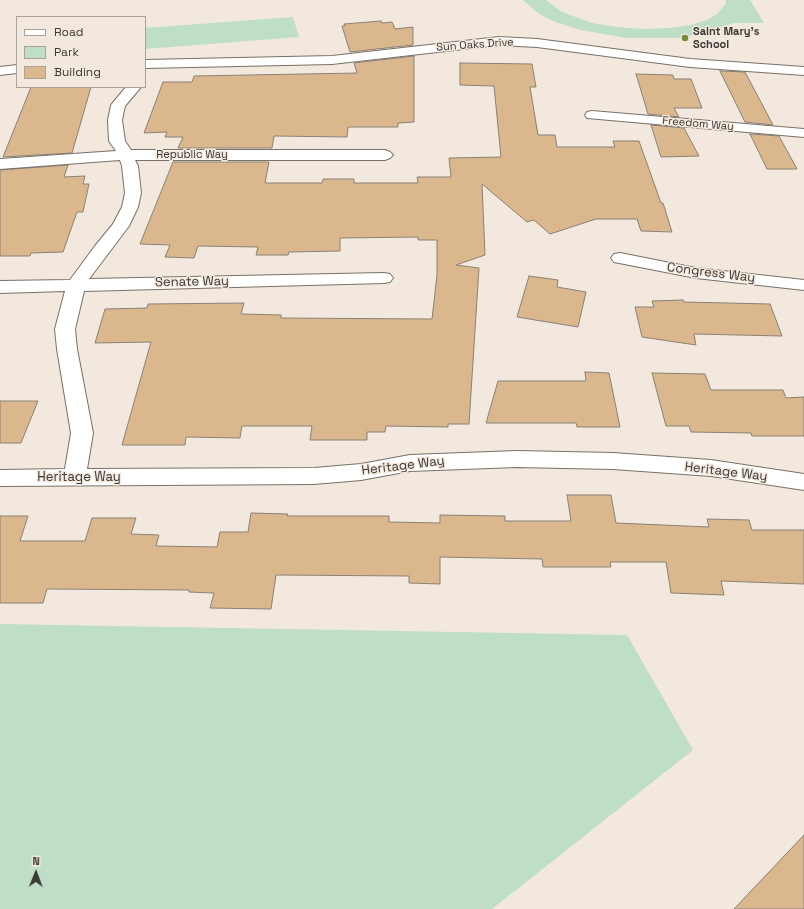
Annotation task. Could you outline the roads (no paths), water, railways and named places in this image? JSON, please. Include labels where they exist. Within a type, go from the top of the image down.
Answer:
[{"type":"street","name":"Sun Oaks Drive","points":[[150,64],[332,60],[499,41],[537,43],[690,63],[804,71]]},
{"type":"street","points":[[0,71],[16,69]]},
{"type":"street","points":[[74,477],[82,433],[67,349],[65,329],[76,285],[101,250],[121,226],[130,207],[133,193],[130,166],[126,155],[117,141],[115,120],[118,105],[133,88]]},
{"type":"street","name":"Freedom Way","points":[[592,115],[804,134]]},
{"type":"street","name":"Republic Way","points":[[0,164],[126,155],[385,155]]},
{"type":"street","name":"Congress Way","points":[[620,258],[696,273],[804,285]]},
{"type":"street","name":"Senate Way","points":[[0,287],[384,278]]},
{"type":"street","name":"Heritage Way","points":[[0,478],[314,476],[361,472],[410,463],[517,459],[613,461],[711,468],[804,482]]},
{"type":"place","name":"Saint Mary's School","points":[[685,38]]}]
